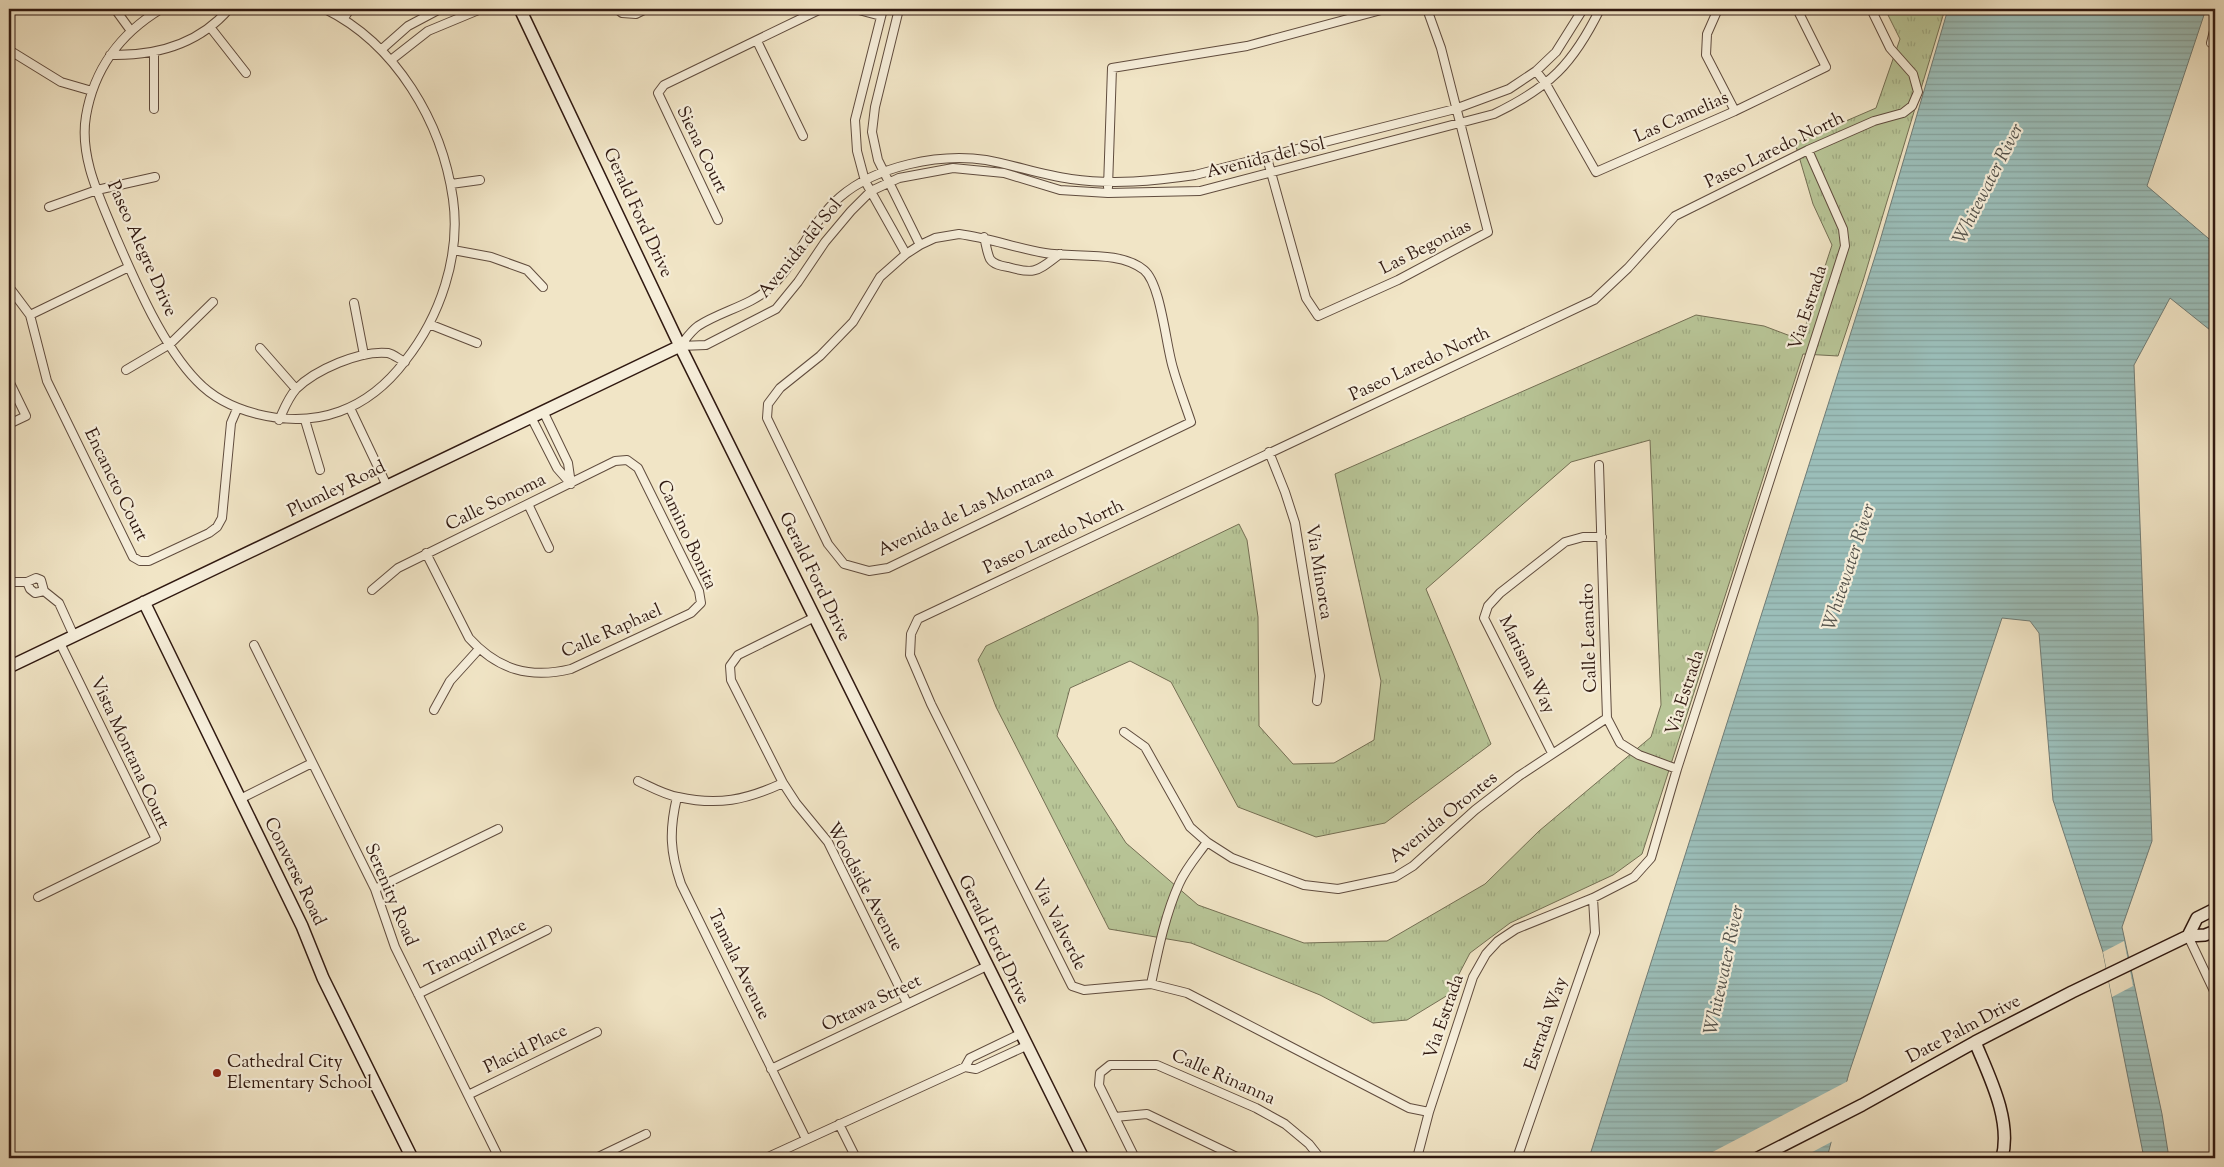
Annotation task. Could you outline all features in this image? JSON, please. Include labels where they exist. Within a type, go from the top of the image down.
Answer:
[{"type":"main road","name":"Gerald Ford Drive","points":[[520,9],[680,346],[1083,1158]]},
{"type":"main road","name":"Plumley Road","points":[[9,667],[680,346]]},
{"type":"main road","name":"Converse Road","points":[[144,602],[302,926],[323,978],[412,1158]]},
{"type":"main road","points":[[2188,936],[2197,918],[2215,909]]},
{"type":"main road","name":"Date Palm Drive","points":[[1758,1158],[1862,1105],[1975,1042],[2188,936],[2206,936],[2215,931]]},
{"type":"main road","points":[[1975,1042],[1999,1102],[2003,1131],[2002,1158]]},
{"type":"street","points":[[115,9],[131,31]]},
{"type":"street","name":"Paseo Alegre Drive","points":[[161,9],[131,31],[110,55],[102,68],[92,91],[85,118],[87,157],[97,190],[129,267],[181,363],[197,381],[223,402],[237,409],[279,420],[305,420],[329,416],[350,408],[383,385],[405,362],[429,324],[446,280],[453,250],[454,207],[451,184],[435,134],[406,80],[382,49],[344,18],[325,9]]},
{"type":"street","points":[[110,55],[134,56],[154,53],[177,46],[210,28],[229,9]]},
{"type":"street","points":[[344,18],[350,9]]},
{"type":"street","points":[[382,49],[408,26],[440,9]]},
{"type":"street","points":[[391,60],[428,32],[481,9]]},
{"type":"street","points":[[620,11],[636,14],[646,9]]},
{"type":"street","points":[[803,136],[757,41],[821,9]]},
{"type":"street","points":[[855,9],[882,12],[855,120],[857,151],[865,181],[906,254]]},
{"type":"street","points":[[900,9],[875,107],[872,132],[875,150],[920,245]]},
{"type":"street","points":[[1108,193],[1112,68],[1247,46],[1384,9]]},
{"type":"street","name":"Las Begonias","points":[[1267,158],[1306,298],[1318,316],[1398,280],[1488,232],[1455,109],[1441,48],[1427,9]]},
{"type":"street","name":"Avenida del Sol","points":[[680,346],[697,327],[745,304],[770,287],[808,235],[840,197],[884,170],[926,162],[966,158],[986,160],[1070,179],[1108,182],[1162,180],[1195,175],[1455,109],[1509,89],[1536,71],[1556,52],[1582,9]]},
{"type":"street","name":"Avenida del Sol","points":[[680,346],[706,345],[776,309],[851,210],[871,191],[889,181],[953,168],[1004,174],[1060,190],[1108,193],[1200,191],[1494,114],[1520,102],[1546,84],[1570,60],[1586,39],[1600,9]]},
{"type":"street","points":[[1718,9],[1707,34],[1706,55],[1735,111]]},
{"type":"street","name":"Las Camelias","points":[[1536,71],[1546,84],[1596,172],[1735,111],[1826,67],[1796,9]]},
{"type":"street","name":"Paseo Laredo North","points":[[911,634],[918,619],[1594,300],[1628,268],[1675,216],[1808,150],[1874,121],[1903,114],[1912,106],[1918,92],[1913,74],[1890,48],[1871,9]]},
{"type":"street","points":[[2211,43],[2215,27]]},
{"type":"street","points":[[210,28],[246,73]]},
{"type":"street","name":"Siena Court","points":[[718,220],[658,93],[664,85],[757,41]]},
{"type":"street","points":[[9,50],[61,82],[92,91]]},
{"type":"street","points":[[154,53],[154,109]]},
{"type":"street","name":"Via Estrada","points":[[1416,1158],[1428,1112],[1473,977],[1486,954],[1498,941],[1516,929],[1593,898],[1634,877],[1651,858],[1845,246],[1843,228],[1808,150]]},
{"type":"street","points":[[49,207],[97,190],[155,177]]},
{"type":"street","points":[[451,184],[480,180]]},
{"type":"street","name":"Avenida de Las Montana","points":[[959,234],[984,237],[1045,253],[1093,256],[1127,261],[1145,271],[1154,288],[1172,367],[1191,422],[888,568],[869,571],[844,564],[828,544],[767,418],[768,404],[780,388],[820,356],[853,322],[880,277],[906,254],[936,238],[959,234]]},
{"type":"street","points":[[984,237],[990,259],[994,264],[1027,272],[1033,272],[1045,266],[1060,254]]},
{"type":"street","points":[[453,250],[491,257],[527,270],[543,287]]},
{"type":"street","points":[[30,315],[129,267]]},
{"type":"street","name":"Encancto Court","points":[[9,288],[30,315],[47,381],[134,557],[140,561],[149,562],[209,533],[222,518],[231,423],[237,409]]},
{"type":"street","points":[[126,370],[170,344],[213,302]]},
{"type":"street","points":[[354,303],[364,355]]},
{"type":"street","points":[[429,324],[477,343]]},
{"type":"street","points":[[260,348],[296,390]]},
{"type":"street","points":[[279,420],[288,400],[296,390],[327,369],[344,361],[364,355],[390,354],[405,362]]},
{"type":"street","points":[[9,381],[26,416],[9,424]]},
{"type":"street","points":[[350,408],[387,486]]},
{"type":"street","points":[[543,411],[568,464],[571,484]]},
{"type":"street","points":[[531,417],[557,468],[571,484]]},
{"type":"street","points":[[305,420],[320,470]]},
{"type":"street","name":"Via Minorca","points":[[1269,452],[1286,492],[1295,523],[1320,676],[1317,701]]},
{"type":"street","name":"Calle Sonoma","points":[[372,590],[398,568],[426,553],[615,461],[627,460],[638,468]]},
{"type":"street","name":"Calle Leandro","points":[[1599,465],[1607,718],[1620,743],[1639,755],[1678,769]]},
{"type":"street","name":"Camino Bonita","points":[[638,468],[699,591],[701,603],[691,612]]},
{"type":"street","points":[[528,504],[549,548]]},
{"type":"street","name":"Marisma Way","points":[[1552,753],[1484,618],[1488,606],[1500,593],[1565,542],[1583,537],[1602,537]]},
{"type":"street","name":"Calle Raphael","points":[[426,553],[460,623],[479,649],[497,662],[517,670],[537,674],[553,673],[572,668],[691,612]]},
{"type":"street","points":[[9,582],[28,582],[36,578],[41,580],[44,591],[59,604],[74,636]]},
{"type":"street","points":[[28,582],[30,589],[35,593],[44,591]]},
{"type":"street","name":"Woodside Avenue","points":[[815,618],[738,655],[730,666],[731,680],[783,783],[796,803],[828,842],[907,1004]]},
{"type":"street","name":"Via Valverde","points":[[911,634],[910,655],[931,704],[1072,986],[1084,990],[1151,984],[1187,993],[1409,1108],[1428,1112]]},
{"type":"street","name":"Vista Montana Court","points":[[38,897],[156,839],[60,643]]},
{"type":"street","name":"Serenity Road","points":[[254,645],[375,889],[387,929],[499,1158]]},
{"type":"street","points":[[434,710],[450,681],[479,649]]},
{"type":"street","name":"Avenida Orontes","points":[[1124,732],[1145,747],[1190,826],[1207,842],[1232,858],[1304,885],[1338,889],[1386,880],[1413,866],[1475,810],[1552,753],[1607,718]]},
{"type":"street","points":[[240,799],[312,763]]},
{"type":"street","points":[[638,782],[677,797],[709,802],[736,801],[760,794],[783,783]]},
{"type":"street","name":"Tamala Avenue","points":[[677,797],[671,821],[670,840],[681,884],[806,1139]]},
{"type":"street","points":[[375,889],[498,829]]},
{"type":"street","points":[[1151,984],[1160,944],[1179,883],[1190,864],[1207,842]]},
{"type":"street","name":"Estrada Way","points":[[1517,1158],[1595,933],[1593,898]]},
{"type":"street","name":"Tranquil Place","points":[[418,994],[547,930]]},
{"type":"street","points":[[2188,936],[2215,993]]},
{"type":"street","name":"Ottawa Street","points":[[771,1069],[987,966]]},
{"type":"street","name":"Placid Place","points":[[468,1095],[597,1032]]},
{"type":"street","points":[[965,1067],[969,1059],[1020,1034]]},
{"type":"street","points":[[766,1158],[965,1067],[976,1069],[1026,1046]]},
{"type":"street","points":[[978,1054],[984,1065]]},
{"type":"street","name":"Calle Rinanna","points":[[1115,1117],[1099,1085],[1100,1073],[1110,1065],[1157,1065],[1256,1108],[1285,1124],[1309,1144],[1320,1158]]},
{"type":"street","points":[[1135,1158],[1115,1117],[1147,1114],[1238,1158]]},
{"type":"street","points":[[839,1124],[856,1158]]},
{"type":"street","points":[[596,1158],[646,1134]]},
{"type":"green space","points":[[1885,9],[1945,9],[1863,281],[1838,356],[1803,354],[1642,854],[1613,875],[1510,923],[1470,953],[1448,995],[1407,1020],[1373,1023],[1320,995],[1191,943],[1109,929],[996,707],[978,660],[986,646],[1239,524],[1247,540],[1258,617],[1259,726],[1293,764],[1334,763],[1374,740],[1381,681],[1335,474],[1696,315],[1764,326],[1801,340],[1832,245],[1813,204],[1795,143],[1876,108],[1900,39]],"holes":[[[1650,440],[1661,705],[1651,737],[1539,831],[1485,884],[1387,941],[1304,943],[1198,905],[1126,843],[1057,736],[1070,688],[1130,661],[1171,682],[1238,807],[1316,837],[1385,823],[1491,744],[1426,589],[1571,462]]]},
{"type":"water","name":"Whitewater River","points":[[1948,9],[2206,9],[2147,186],[2215,244],[2215,334],[2170,298],[2134,365],[2152,841],[2122,927],[2162,1114],[2169,1158],[2144,1158],[2103,952],[2053,800],[2039,633],[2030,621],[2002,618],[1849,1073],[1827,1158],[1589,1158],[1879,244]]},
{"type":"pier","points":[[2124,941],[2133,986],[2112,997],[2103,952]]},
{"type":"pier","points":[[1850,1080],[1835,1140],[1801,1158],[1701,1158]]},
{"type":"place","name":"Cathedral City Elementary School","points":[[217,1073]]}]
